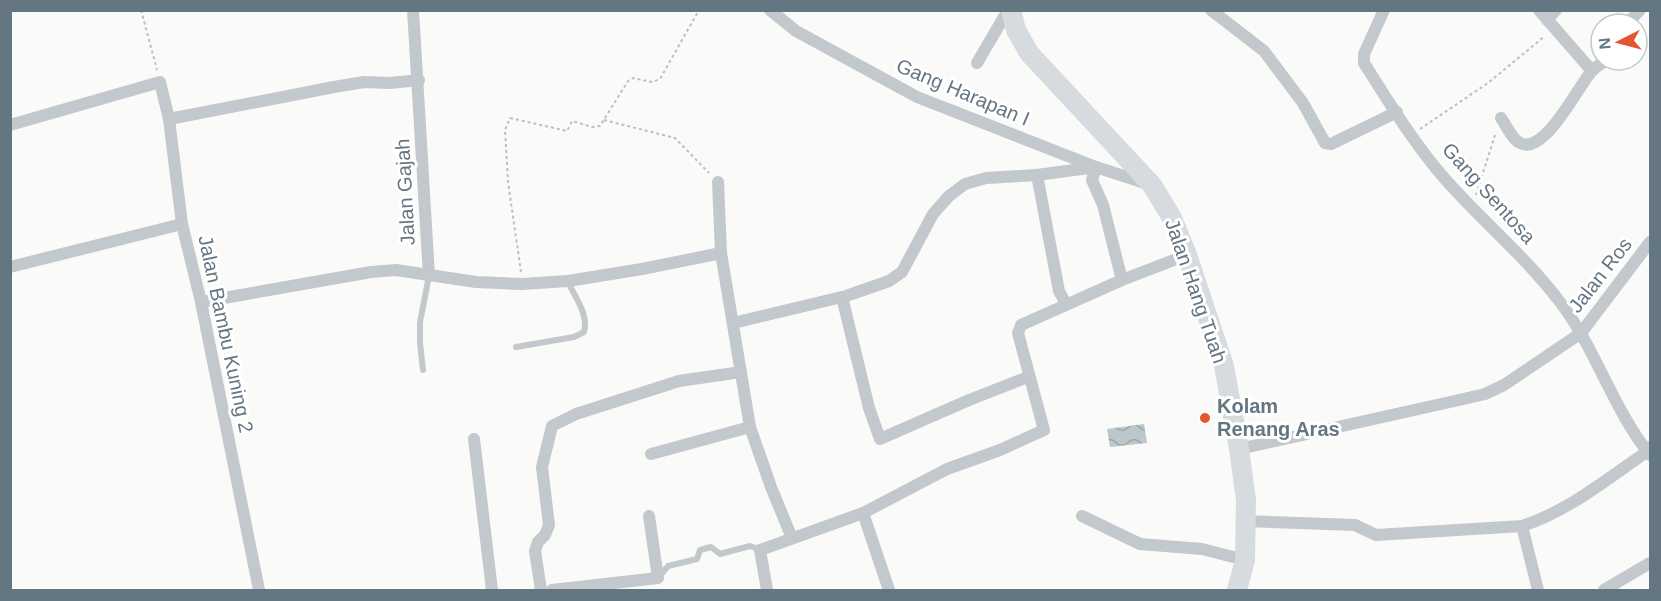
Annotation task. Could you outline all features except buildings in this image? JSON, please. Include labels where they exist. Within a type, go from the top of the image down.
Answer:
[{"type":"main road","name":"Jalan Hang Tuah","points":[[1009,10],[1016,30],[1029,53],[1152,185],[1172,218],[1187,255],[1224,366],[1239,448],[1246,500],[1245,560],[1237,591]]},
{"type":"street","name":"Jalan Gajah","points":[[414,10],[429,276]]},
{"type":"street","name":"Gang Harapan I","points":[[770,10],[796,31],[917,98],[1096,167],[1152,185]]},
{"type":"street","points":[[977,63],[1009,10]]},
{"type":"street","points":[[1210,10],[1264,51],[1303,103],[1326,143],[1331,144],[1397,112]]},
{"type":"street","name":"Gang Sentosa","points":[[1384,10],[1364,63],[1444,178],[1516,251],[1553,293],[1581,333],[1637,438],[1650,451]]},
{"type":"street","points":[[1556,10],[1547,20],[1589,68]]},
{"type":"street","points":[[1501,118],[1518,142],[1526,145],[1534,144],[1554,126],[1591,72]]},
{"type":"street","points":[[169,119],[364,82],[390,83],[419,80]]},
{"type":"street","points":[[10,125],[160,82],[169,119],[182,224]]},
{"type":"street","points":[[733,323],[842,297],[889,281],[902,272],[933,214],[949,196],[965,184],[986,178],[1037,175],[1096,167],[1092,180],[1103,205],[1122,280]]},
{"type":"street","points":[[1037,175],[1059,291],[1066,304]]},
{"type":"street","points":[[718,182],[721,253],[750,427],[792,538]]},
{"type":"street","name":"Jalan Bambu Kuning 2","points":[[10,267],[182,224],[201,302],[259,591]]},
{"type":"street","name":"Jalan Ros","points":[[1239,448],[1485,394],[1504,385],[1581,333],[1650,242]]},
{"type":"street","points":[[201,302],[371,272],[396,270],[476,282],[522,284],[568,281],[721,253]]},
{"type":"street","points":[[767,591],[760,550],[863,513],[947,469],[1000,450],[1044,430],[1028,378],[1018,333],[1021,325],[1122,280],[1187,255]]},
{"type":"street","points":[[842,297],[868,408],[880,439],[969,400],[1028,378]]},
{"type":"street","points":[[541,591],[535,551],[549,525],[542,467],[552,426],[576,414],[679,381],[741,372]]},
{"type":"street","points":[[651,454],[750,427]]},
{"type":"street","points":[[474,439],[492,591]]},
{"type":"street","points":[[1245,521],[1355,525],[1376,535],[1522,526],[1559,511],[1650,451]]},
{"type":"street","points":[[863,513],[890,591]]},
{"type":"street","points":[[552,591],[658,578],[649,516]]},
{"type":"street","points":[[1082,516],[1140,544],[1202,549],[1245,560]]},
{"type":"street","points":[[1522,526],[1538,591]]},
{"type":"street","points":[[1604,591],[1650,563]]},
{"type":"lane","name":"Jalan Gajah","points":[[423,370],[420,322],[429,276]]},
{"type":"lane","points":[[516,346],[574,337],[584,332],[586,325],[583,313],[568,281]]},
{"type":"lane","points":[[658,578],[668,566],[697,559],[700,550],[711,547],[720,554],[750,546],[760,550]]},
{"type":"path","points":[[141,10],[160,82]]},
{"type":"path","points":[[522,284],[508,182],[506,130],[510,118],[567,131],[572,121],[592,128],[600,126],[628,81],[633,78],[652,82],[660,79],[699,10]]},
{"type":"path","points":[[1412,134],[1488,82],[1547,20]]},
{"type":"path","points":[[1472,206],[1501,118]]},
{"type":"path","points":[[604,120],[675,138],[718,182]]},
{"type":"water","points":[[1144,424],[1147,443],[1110,447],[1107,429]]},
{"type":"place","name":"Kolam Renang Aras","points":[[1205,418]]}]
